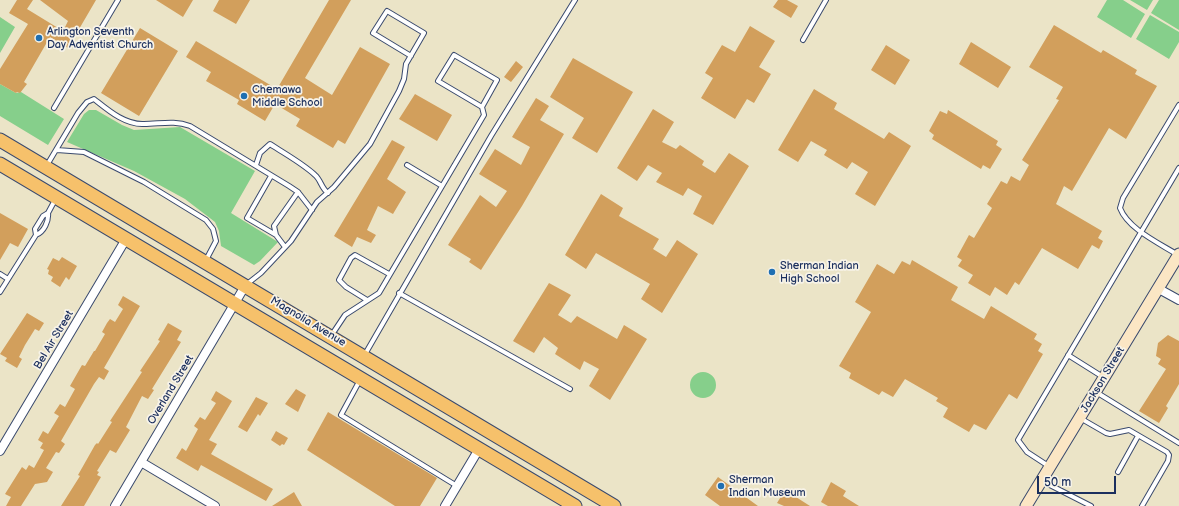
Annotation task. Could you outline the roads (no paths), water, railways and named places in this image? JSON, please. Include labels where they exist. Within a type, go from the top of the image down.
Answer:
[{"type":"main road","name":"Magnolia Avenue","points":[[0,140],[614,506]]},
{"type":"main road","name":"Magnolia Avenue","points":[[0,164],[575,506]]},
{"type":"street","name":"Bel Air Street","points":[[0,451],[126,239]]},
{"type":"street","name":"Jackson Street","points":[[1026,506],[1179,255]]},
{"type":"street","name":"Overland Street","points":[[115,506],[236,304],[245,286]]},
{"type":"street","points":[[1159,289],[1179,300]]},
{"type":"street","points":[[445,506],[479,449]]},
{"type":"street","points":[[141,462],[215,506]]},
{"type":"lane","points":[[54,108],[118,0]]},
{"type":"lane","points":[[364,356],[491,136],[575,0]]},
{"type":"lane","points":[[803,40],[826,0]]},
{"type":"lane","points":[[245,286],[262,273],[285,247],[312,210],[316,202],[328,193],[371,143],[399,91],[404,79],[406,64],[411,56],[424,33],[387,11],[373,33],[411,56]]},
{"type":"lane","points":[[331,336],[345,315],[379,293],[484,115],[482,107],[497,80],[454,55],[438,81],[482,107]]},
{"type":"lane","points":[[46,168],[78,113],[87,102],[94,99],[128,122],[143,124],[158,122],[181,122],[185,124],[210,137],[298,192],[312,210]]},
{"type":"lane","points":[[1179,106],[1123,198],[1120,208],[1124,217],[1132,226],[1141,230],[1179,255]]},
{"type":"lane","points":[[256,165],[260,153],[270,144],[294,158],[316,175],[321,186],[328,193]]},
{"type":"lane","points":[[57,150],[84,152],[144,182],[206,220],[213,229],[216,241],[205,262]]},
{"type":"lane","points":[[407,165],[442,186]]},
{"type":"lane","points":[[1050,467],[1027,452],[1018,440],[1179,168]]},
{"type":"lane","points":[[271,176],[247,218],[276,235],[285,247]]},
{"type":"lane","points":[[276,235],[274,226],[298,192]]},
{"type":"lane","points":[[36,235],[35,229],[43,216],[48,213],[56,198]]},
{"type":"lane","points":[[0,292],[36,235],[41,233],[49,219],[48,213]]},
{"type":"lane","points":[[367,300],[346,288],[339,280],[351,258],[355,255],[389,274]]},
{"type":"lane","points":[[0,274],[8,279]]},
{"type":"lane","points":[[399,293],[570,389]]},
{"type":"lane","points":[[1068,355],[1105,378]]},
{"type":"lane","points":[[361,378],[341,415],[457,486]]},
{"type":"lane","points":[[1096,392],[1179,443]]},
{"type":"lane","points":[[1080,418],[1110,434],[1129,430],[1167,452],[1169,455],[1168,461],[1142,506]]},
{"type":"lane","points":[[1118,472],[1138,436]]},
{"type":"lane","points":[[1042,480],[1091,506]]},
{"type":"place","name":"Arlington Seventh Day Adventist Church","points":[[39,38]]},
{"type":"place","name":"Chemawa Middle School","points":[[244,96]]},
{"type":"place","name":"Sherman Indian High School","points":[[772,272]]},
{"type":"place","name":"Sherman Indian Museum","points":[[721,486]]}]
